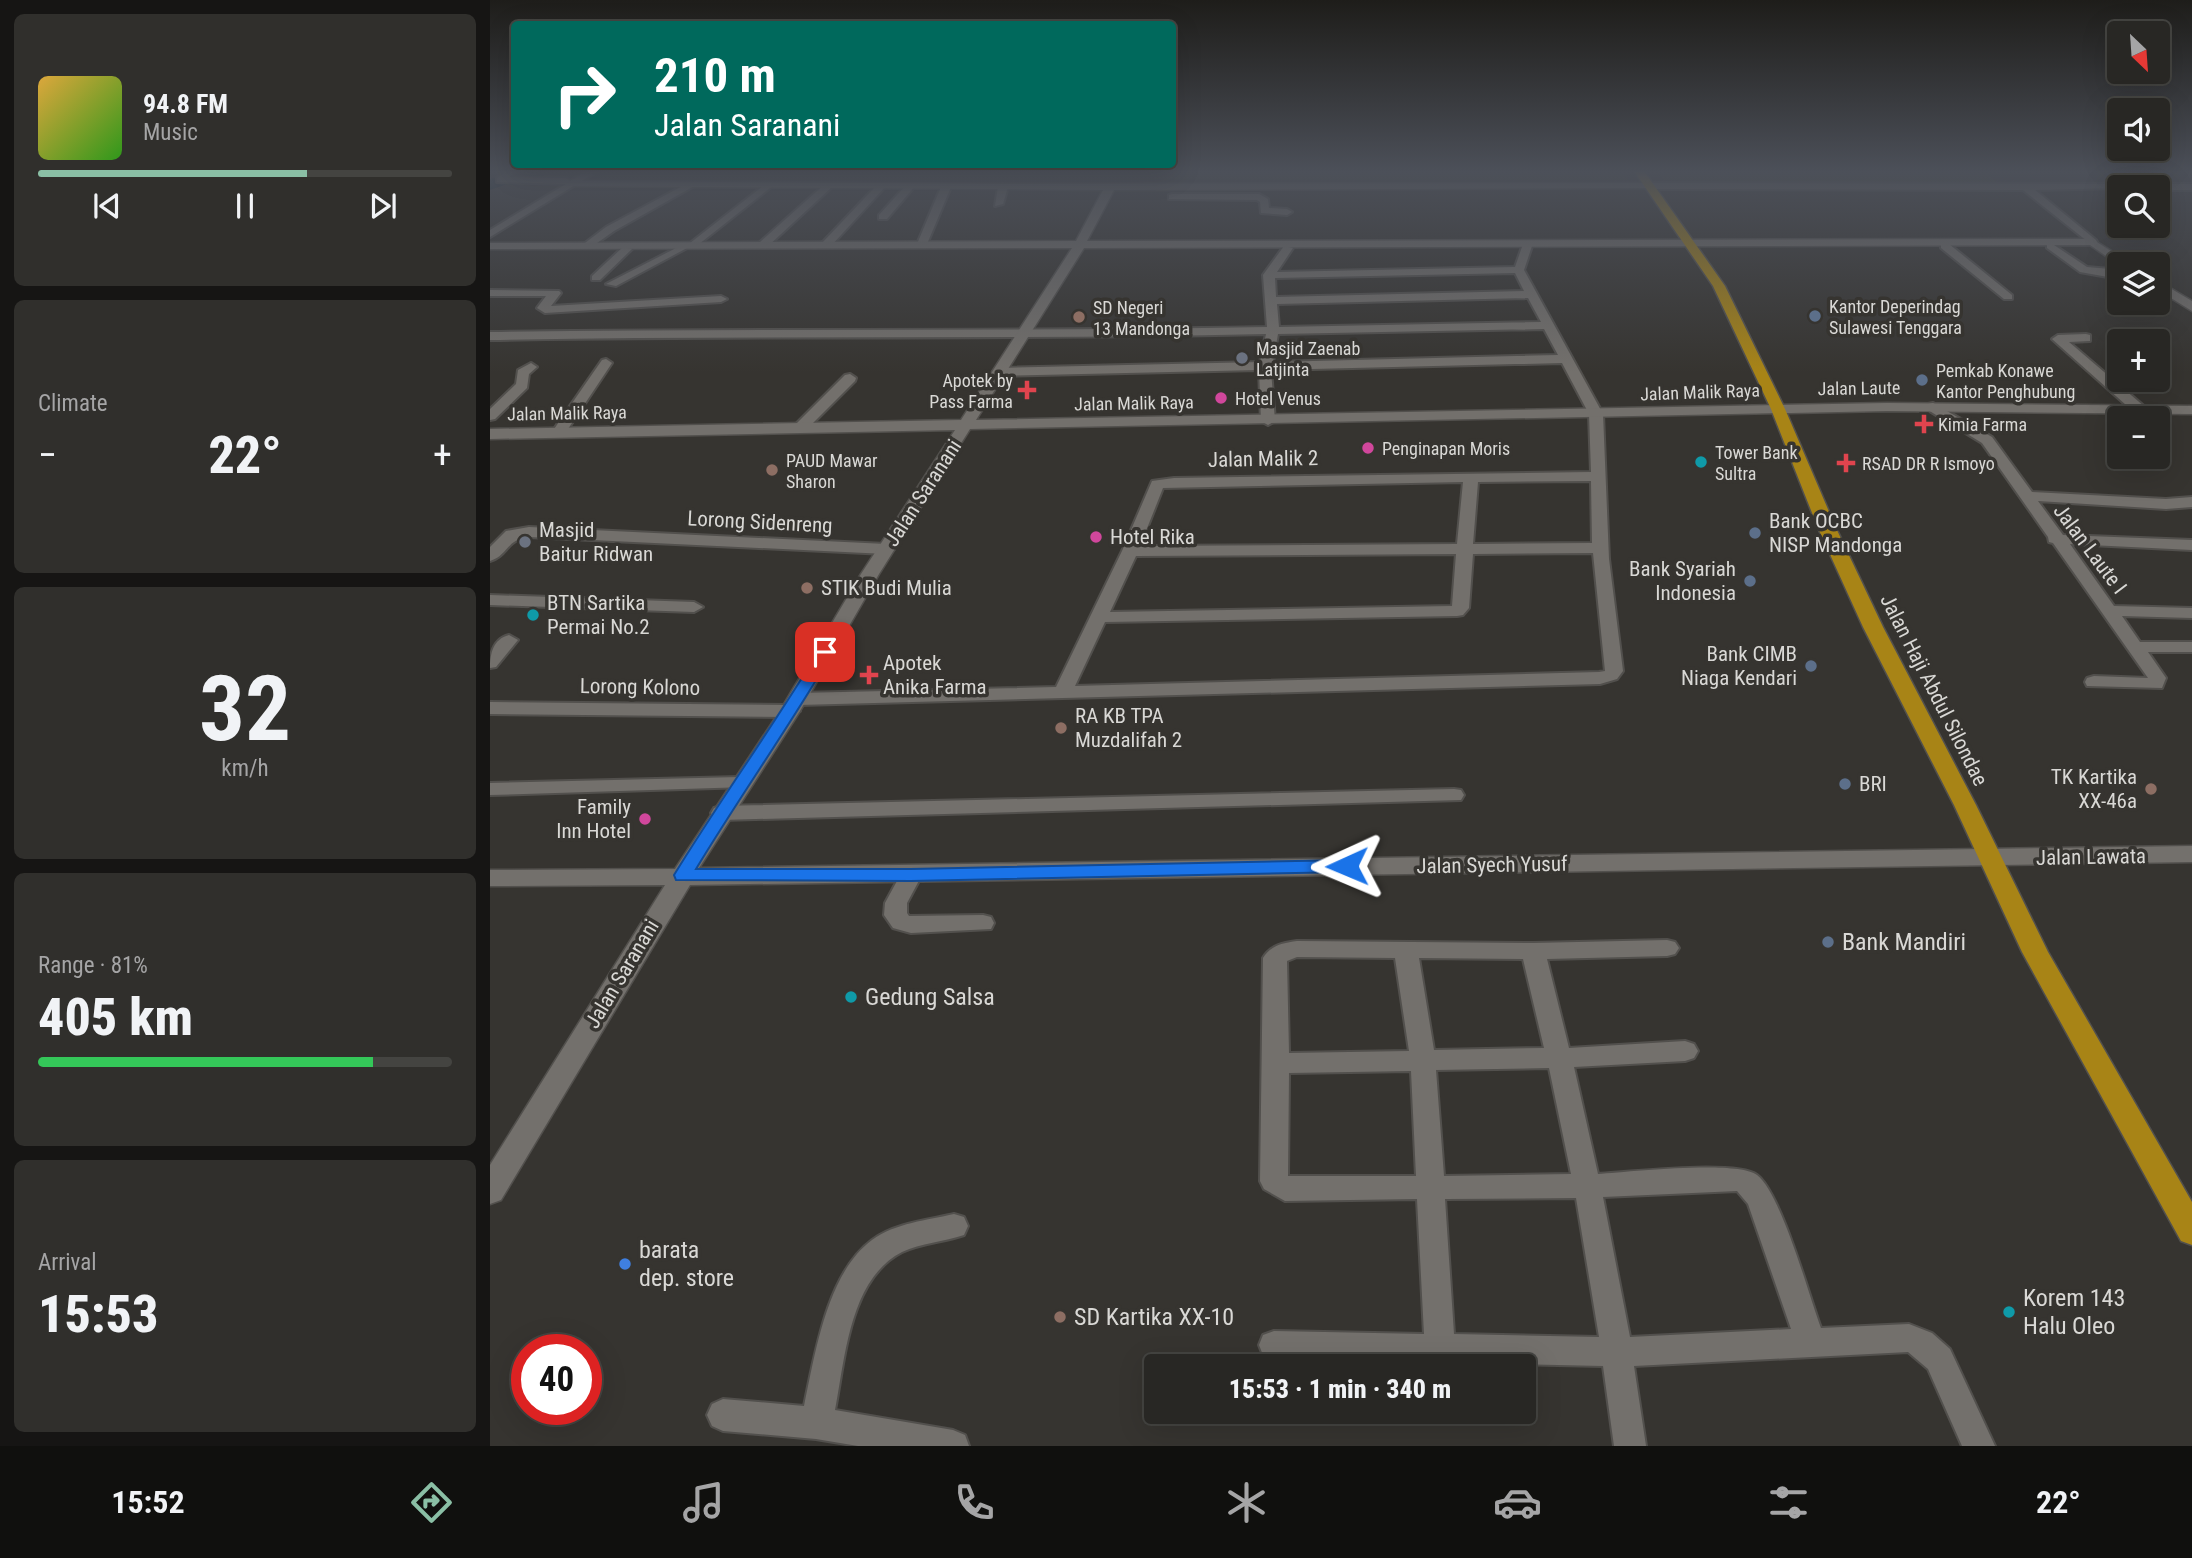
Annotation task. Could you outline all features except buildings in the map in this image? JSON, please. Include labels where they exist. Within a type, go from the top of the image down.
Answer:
[{"type":"highway","name":"Jalan Haji Abdul Silondae","points":[[1685,238],[1720,286],[1778,409],[1827,528],[1873,627],[2041,963],[2192,1231]]},
{"type":"street","points":[[586,246],[597,238]]},
{"type":"street","points":[[612,284],[686,247],[697,238]]},
{"type":"street","points":[[758,246],[767,238]]},
{"type":"street","points":[[826,245],[832,238]]},
{"type":"street","points":[[922,244],[924,238]]},
{"type":"street","name":"Jalan Saranani","points":[[490,1191],[721,813],[794,705],[886,549],[968,425],[1083,238]]},
{"type":"street","points":[[2088,238],[2107,252]]},
{"type":"street","points":[[490,248],[627,249],[922,244],[1288,248],[2095,244]]},
{"type":"street","points":[[758,246],[2095,244]]},
{"type":"street","points":[[1130,551],[1601,548],[1596,414],[1519,270],[1527,246]]},
{"type":"street","points":[[1945,246],[2008,297]]},
{"type":"street","points":[[2050,246],[2084,270],[2107,272]]},
{"type":"street","points":[[490,248],[686,247]]},
{"type":"street","points":[[1268,421],[1265,368],[1273,330],[1269,275],[1288,248]]},
{"type":"street","points":[[596,278],[627,249]]},
{"type":"street","points":[[1269,275],[1519,270]]},
{"type":"street","points":[[490,293],[555,293],[543,308],[545,310],[637,308],[721,299]]},
{"type":"street","points":[[2170,293],[2192,307]]},
{"type":"street","points":[[1272,301],[1533,294]]},
{"type":"street","points":[[657,333],[665,316]]},
{"type":"street","points":[[612,333],[622,318]]},
{"type":"street","points":[[490,336],[612,333],[1023,334],[1550,325]]},
{"type":"street","points":[[567,352],[577,334]]},
{"type":"street","points":[[2085,338],[2058,339],[2135,406]]},
{"type":"street","points":[[999,372],[1568,359]]},
{"type":"street","points":[[559,432],[606,363]]},
{"type":"street","points":[[490,416],[522,385],[523,373],[531,367]]},
{"type":"street","points":[[800,428],[850,378]]},
{"type":"street","name":"Jalan Laute","points":[[1778,409],[1933,407],[2107,410]]},
{"type":"street","name":"Jalan Laute I","points":[[1933,407],[1987,440],[2055,539],[2157,678],[2155,684],[2094,682]]},
{"type":"street","name":"Jalan Malik Raya","points":[[490,434],[1268,421],[1778,409]]},
{"type":"street","name":"Jalan Laute","points":[[2170,410],[2192,410]]},
{"type":"street","name":"Jalan Malik 2","points":[[1063,692],[1130,551],[1155,485],[1599,476]]},
{"type":"street","points":[[1098,617],[1452,612],[1460,608],[1471,477]]},
{"type":"street","points":[[2025,496],[2166,504],[2192,502]]},
{"type":"street","name":"Lorong Sidenreng","points":[[490,556],[507,538],[529,531],[886,549]]},
{"type":"street","points":[[2055,539],[2189,548]]},
{"type":"street","name":"Lorong Kolono","points":[[490,708],[794,705],[1063,692],[1607,678],[1614,674],[1601,548]]},
{"type":"street","points":[[490,600],[694,607]]},
{"type":"street","points":[[2110,611],[2192,613]]},
{"type":"street","points":[[490,663],[509,640]]},
{"type":"street","points":[[2136,647],[2192,647]]},
{"type":"street","points":[[490,789],[740,783]]},
{"type":"street","points":[[721,813],[1454,795]]},
{"type":"street","name":"Jalan Lawata","points":[[1990,859],[2192,854]]},
{"type":"street","name":"Jalan Syech Yusuf","points":[[490,878],[911,875],[1990,859]]},
{"type":"street","points":[[911,875],[896,903],[895,915],[901,922],[911,925],[983,923]]},
{"type":"street","points":[[1667,948],[1532,951],[1297,949],[1276,956],[1272,1176],[1277,1185],[1285,1189],[1585,1186],[1735,1179],[1747,1183],[1760,1198],[1811,1343]]},
{"type":"street","points":[[1406,950],[1423,1059],[1440,1349]]},
{"type":"street","points":[[1532,951],[1560,1058],[1618,1352],[1630,1446]]},
{"type":"street","points":[[1276,1063],[1560,1058],[1685,1051]]},
{"type":"street","points":[[816,1423],[845,1300],[860,1272],[883,1248],[901,1240],[954,1226]]},
{"type":"street","points":[[1274,1345],[1618,1352],[1909,1338],[1921,1343],[1939,1359],[1979,1446]]},
{"type":"street","points":[[723,1415],[816,1423],[953,1446]]},
{"type":"place","name":"Kantor Deperindag Sulawesi Tenggara","points":[[1815,316]]},
{"type":"place","name":"SD Negeri 13 Mandonga","points":[[1079,317]]},
{"type":"place","name":"Masjid Zaenab Latjinta","points":[[1242,358]]},
{"type":"place","name":"Pemkab Konawe Kantor Penghubung","points":[[1922,380]]},
{"type":"place","name":"Apotek by Pass Farma","points":[[1027,390]]},
{"type":"place","name":"Hotel Venus","points":[[1221,398]]},
{"type":"place","name":"Kimia Farma","points":[[1924,424]]},
{"type":"place","name":"Penginapan Moris","points":[[1368,448]]},
{"type":"place","name":"Tower Bank Sultra","points":[[1701,462]]},
{"type":"place","name":"RSAD DR R Ismoyo","points":[[1846,463]]},
{"type":"place","name":"PAUD Mawar Sharon","points":[[772,470]]},
{"type":"place","name":"Bank OCBC NISP Mandonga","points":[[1755,533]]},
{"type":"place","name":"Hotel Rika","points":[[1096,537]]},
{"type":"place","name":"Masjid Baitur Ridwan","points":[[525,542]]},
{"type":"place","name":"Bank Syariah Indonesia","points":[[1750,581]]},
{"type":"place","name":"STIK Budi Mulia","points":[[807,588]]},
{"type":"place","name":"BTN Sartika Permai No.2","points":[[533,615]]},
{"type":"place","name":"Bank CIMB Niaga Kendari","points":[[1811,666]]},
{"type":"place","name":"Apotek Anika Farma","points":[[869,675]]},
{"type":"place","name":"RA KB TPA Muzdalifah 2","points":[[1061,728]]},
{"type":"place","name":"BRI","points":[[1845,784]]},
{"type":"place","name":"TK Kartika XX-46a","points":[[2151,789]]},
{"type":"place","name":"Family Inn Hotel","points":[[645,819]]},
{"type":"place","name":"Bank Mandiri","points":[[1828,942]]},
{"type":"place","name":"Gedung Salsa","points":[[851,997]]},
{"type":"place","name":"barata dep. store","points":[[625,1264]]},
{"type":"place","name":"Korem 143 Halu Oleo","points":[[2009,1312]]},
{"type":"place","name":"SD Kartika XX-10","points":[[1060,1317]]},
{"type":"route","points":[[825,652],[790,711],[730,798],[683,875],[911,875],[1347,866]]}]
